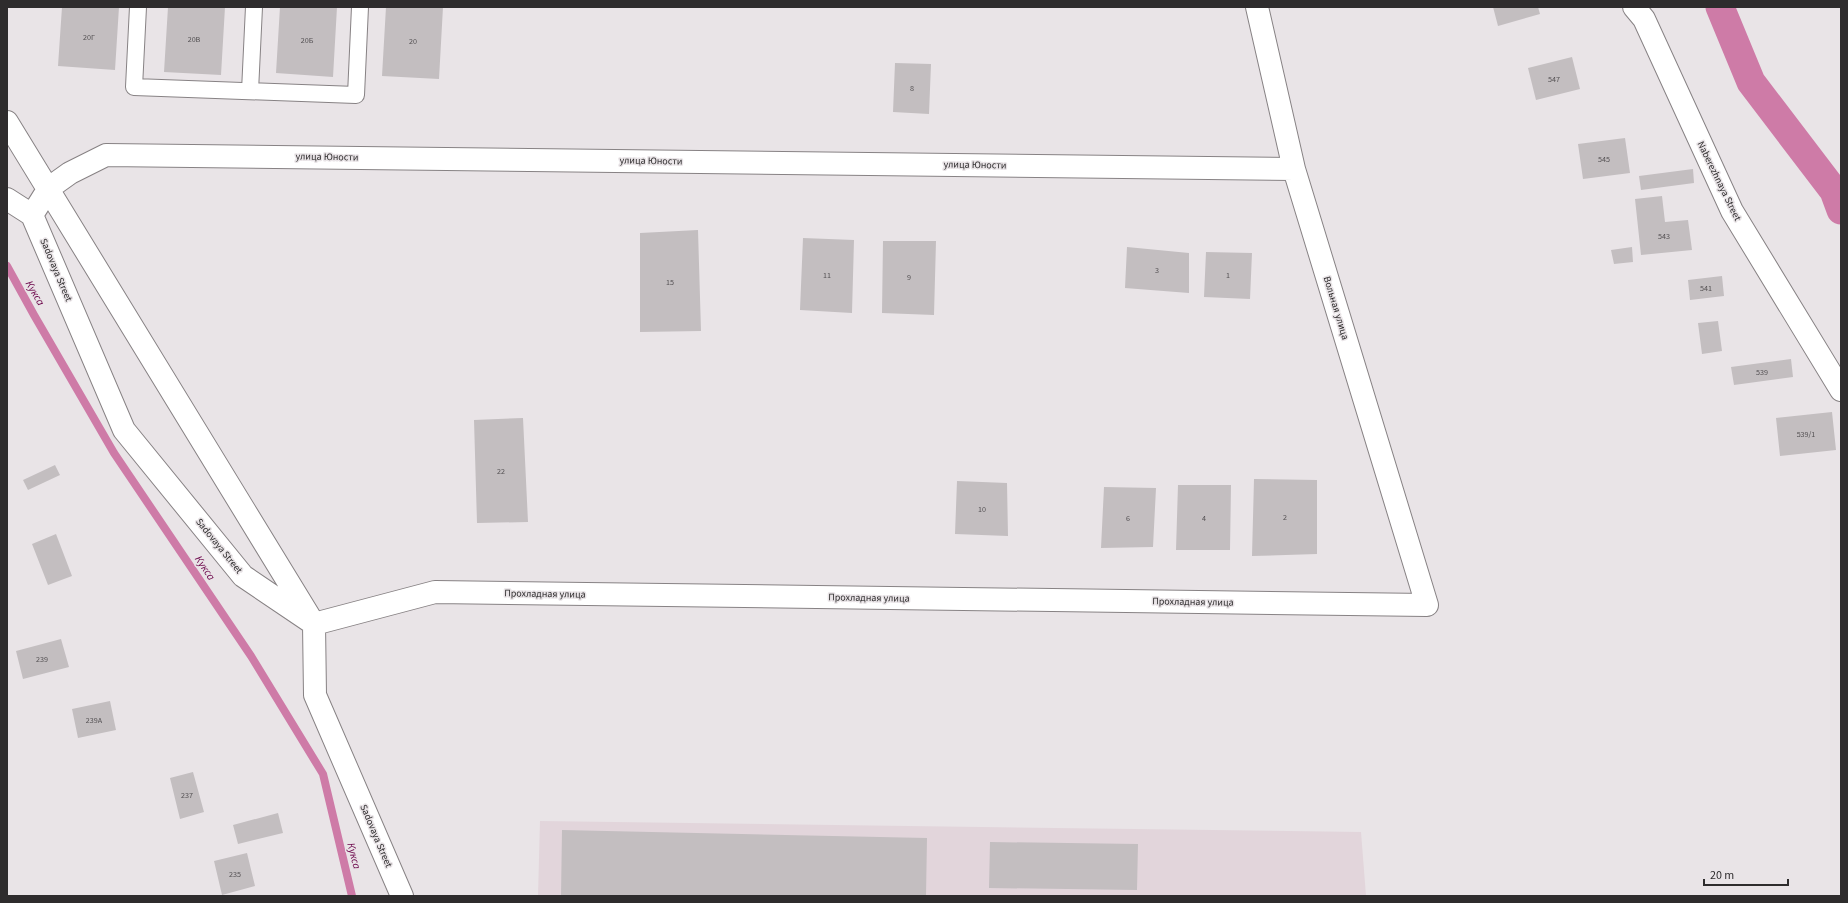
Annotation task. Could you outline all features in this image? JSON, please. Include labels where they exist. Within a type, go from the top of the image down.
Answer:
[{"type":"street","name":"Вольная улица","points":[[1257,7],[1294,169],[1427,605]]},
{"type":"street","name":"Naberezhnaya Street","points":[[1634,7],[1644,19],[1732,211],[1841,390]]},
{"type":"street","points":[[7,122],[49,188],[314,624]]},
{"type":"street","name":"улица Юности","points":[[32,215],[49,188],[70,173],[106,155],[1294,169]]},
{"type":"street","points":[[7,200],[32,215]]},
{"type":"street","name":"Sadovaya Street","points":[[32,215],[124,430],[243,576],[314,624],[315,695],[402,896]]},
{"type":"street","name":"Прохладная улица","points":[[314,624],[434,592],[1427,605]]},
{"type":"lane","points":[[138,7],[134,87],[356,95],[360,7]]},
{"type":"lane","points":[[250,91],[254,7]]},
{"type":"shaded area","points":[[540,821],[1361,832],[1366,896],[538,896]]},
{"type":"building","points":[[62,7],[119,7],[115,70],[58,66]]},
{"type":"building","points":[[168,7],[225,7],[221,75],[164,72]]},
{"type":"building","points":[[280,7],[337,7],[333,77],[276,73]]},
{"type":"building","points":[[386,7],[443,7],[439,79],[382,76]]},
{"type":"building","points":[[1493,7],[1538,7],[1540,14],[1498,26]]},
{"type":"building","points":[[1572,57],[1580,89],[1536,100],[1528,68]]},
{"type":"building","points":[[895,63],[931,64],[929,114],[893,112]]},
{"type":"building","points":[[1625,138],[1630,173],[1583,179],[1578,144]]},
{"type":"building","points":[[1693,169],[1694,183],[1641,190],[1639,176]]},
{"type":"building","points":[[1662,196],[1665,222],[1688,220],[1692,250],[1641,255],[1635,199]]},
{"type":"building","points":[[698,230],[701,331],[640,332],[640,233]]},
{"type":"building","points":[[803,238],[854,240],[852,313],[800,310]]},
{"type":"building","points":[[883,241],[936,241],[934,315],[882,313]]},
{"type":"building","points":[[1127,247],[1189,253],[1189,293],[1125,288]]},
{"type":"building","points":[[1632,247],[1633,262],[1614,264],[1611,250]]},
{"type":"building","points":[[1206,252],[1252,253],[1250,299],[1204,297]]},
{"type":"building","points":[[1722,276],[1724,296],[1690,300],[1688,280]]},
{"type":"building","points":[[1718,321],[1722,351],[1702,354],[1698,323]]},
{"type":"building","points":[[1791,359],[1793,377],[1734,385],[1731,367]]},
{"type":"building","points":[[1832,412],[1836,450],[1780,456],[1776,418]]},
{"type":"building","points":[[523,418],[528,522],[477,523],[474,420]]},
{"type":"building","points":[[55,465],[60,475],[28,490],[23,480]]},
{"type":"building","points":[[1254,479],[1317,480],[1317,554],[1252,556]]},
{"type":"building","points":[[957,481],[1007,483],[1008,536],[955,534]]},
{"type":"building","points":[[1178,485],[1231,485],[1230,550],[1176,550]]},
{"type":"building","points":[[1104,487],[1156,488],[1153,547],[1101,548]]},
{"type":"building","points":[[56,534],[72,576],[48,585],[32,544]]},
{"type":"building","points":[[61,639],[69,667],[23,679],[16,651]]},
{"type":"building","points":[[110,701],[116,730],[78,738],[72,709]]},
{"type":"building","points":[[193,772],[204,812],[180,819],[170,778]]},
{"type":"building","points":[[278,813],[283,833],[238,844],[233,825]]},
{"type":"building","points":[[562,830],[927,838],[926,896],[561,896]]},
{"type":"building","points":[[990,842],[1138,844],[1137,890],[989,888]]},
{"type":"building","points":[[247,853],[255,886],[222,895],[214,861]]},
{"type":"waterway","points":[[1720,7],[1751,82],[1834,191],[1841,210]]},
{"type":"waterway","name":"Кукса","points":[[7,266],[114,453],[251,656],[323,774],[352,896]]}]
